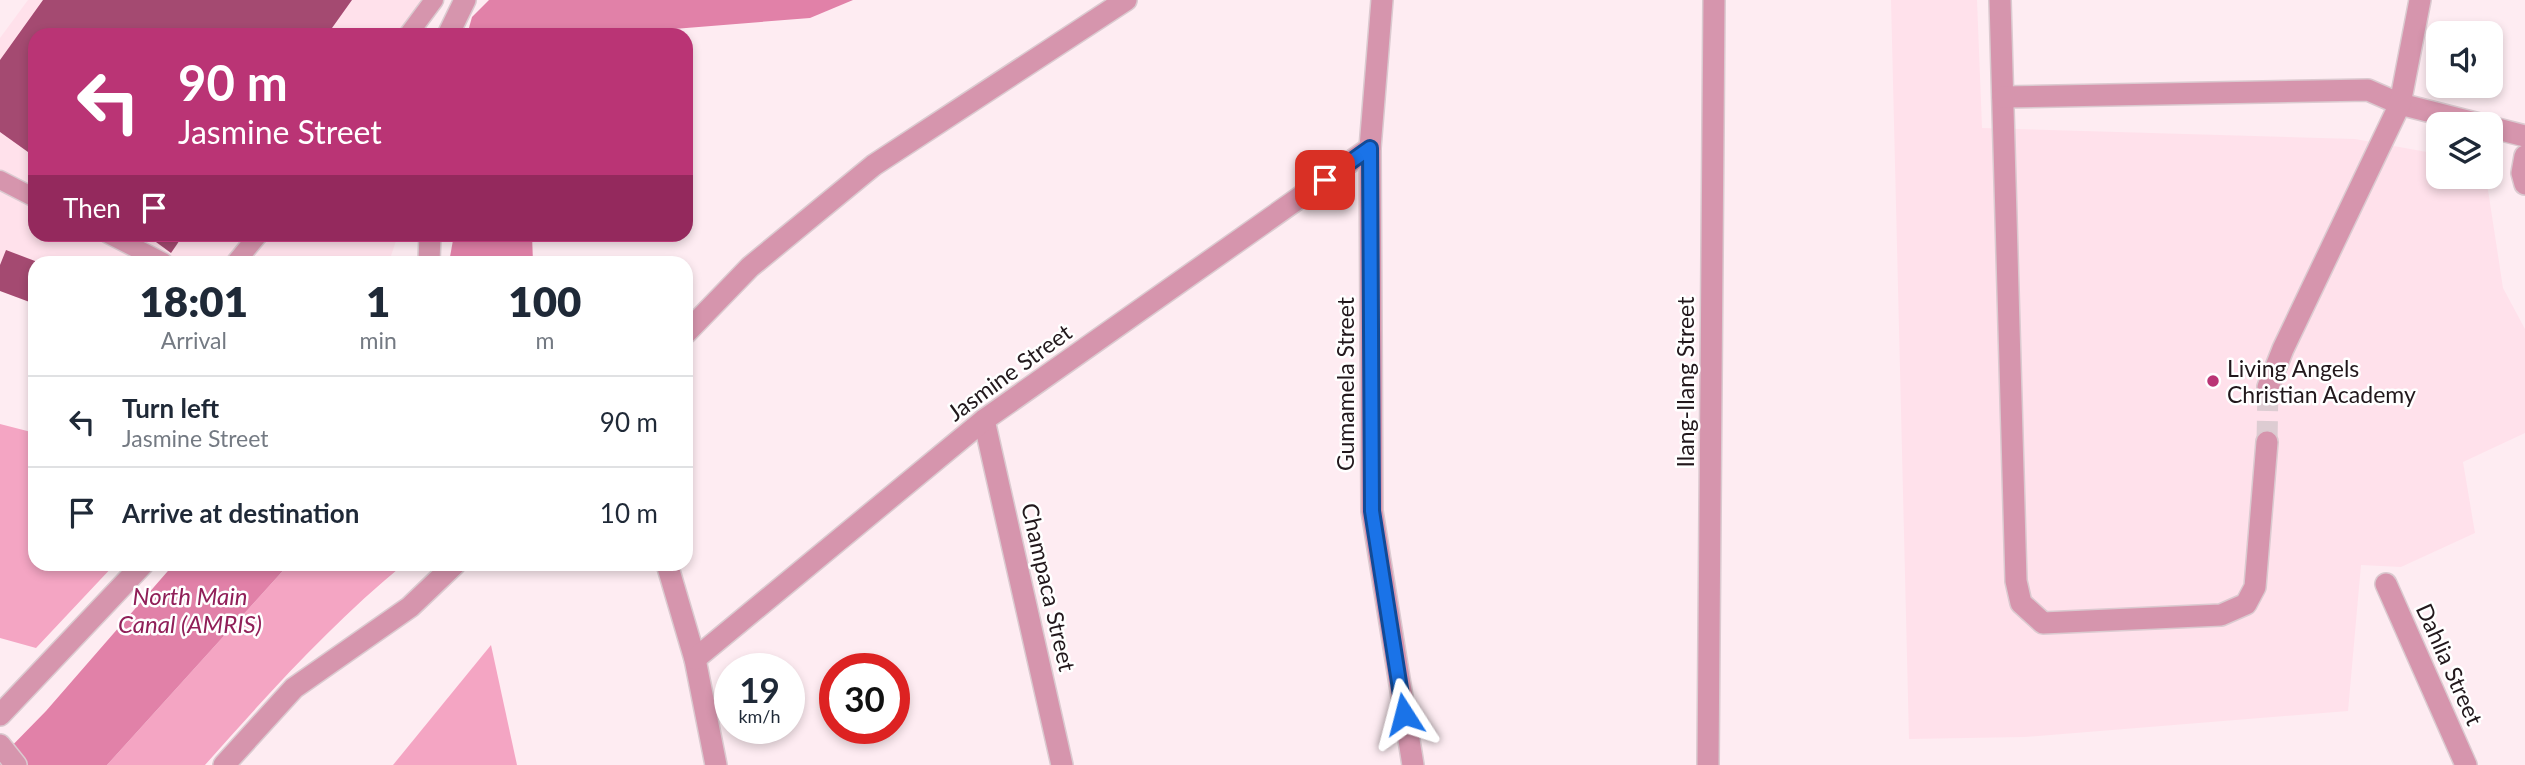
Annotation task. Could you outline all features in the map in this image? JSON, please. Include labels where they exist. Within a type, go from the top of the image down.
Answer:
[{"type":"street","points":[[451,28],[464,0]]},
{"type":"street","points":[[693,326],[750,267],[874,165],[1126,0]]},
{"type":"street","name":"Gumamela Street","points":[[1382,0],[1370,148],[1372,511],[1413,765]]},
{"type":"street","name":"Ilang-Ilang Street","points":[[1708,765],[1714,0]]},
{"type":"street","points":[[2000,0],[2016,582],[2021,603],[2043,623],[2221,615],[2246,604],[2255,587],[2267,442]]},
{"type":"street","points":[[2268,387],[2283,349],[2400,104],[2420,0]]},
{"type":"street","points":[[2003,97],[2368,90],[2400,104],[2432,112]]},
{"type":"street","points":[[2503,130],[2525,136]]},
{"type":"street","name":"Jasmine Street","points":[[695,659],[984,420],[1370,148]]},
{"type":"street","name":"Champaca Street","points":[[984,420],[1062,765]]},
{"type":"street","points":[[0,715],[136,571]]},
{"type":"street","points":[[224,765],[294,688],[410,607],[447,571]]},
{"type":"street","points":[[669,571],[695,659],[716,765]]},
{"type":"street","name":"Dahlia Street","points":[[2386,584],[2466,765]]},
{"type":"lane","points":[[413,28],[434,0]]},
{"type":"lane","points":[[0,180],[28,194]]},
{"type":"lane","points":[[124,242],[151,256]]},
{"type":"lane","points":[[241,256],[252,242]]},
{"type":"shaded area","points":[[28,0],[422,0],[416,28],[28,28],[28,242],[396,242],[391,256],[28,256],[28,302],[0,290],[0,38]]},
{"type":"shaded area","name":"Living Angels Christian Academy","points":[[1891,0],[1977,0],[1982,128],[2355,139],[2426,152],[2426,189],[2488,189],[2503,288],[2525,329],[2525,433],[2463,462],[2475,533],[2401,567],[2361,565],[2348,711],[2025,737],[1909,739]]},
{"type":"shaded area","points":[[0,424],[28,431],[28,571],[108,571],[36,648],[0,638]]},
{"type":"shaded area","points":[[283,571],[396,571],[326,635],[205,765],[107,765]]},
{"type":"shaded area","points":[[491,645],[517,765],[393,765]]},
{"type":"water","points":[[489,0],[853,0],[810,18],[686,28],[469,28],[472,17]]},
{"type":"water","points":[[453,242],[532,242],[533,256],[450,256]]},
{"type":"water","name":"North Main Canal (AMRIS)","points":[[168,571],[283,571],[107,765],[0,765],[0,758],[46,711]]},
{"type":"building","points":[[43,0],[352,0],[332,28],[28,28],[28,152],[0,132],[0,60]]},
{"type":"building","points":[[156,242],[179,242],[171,253]]},
{"type":"building","points":[[6,250],[28,258],[28,301],[0,291],[0,265]]},
{"type":"tunnel","points":[[2267,442],[2268,387]]},
{"type":"place","name":"Living Angels Christian Academy","points":[[2213,381]]},
{"type":"route","points":[[1325,180],[1370,148],[1372,511],[1404,714]]}]
